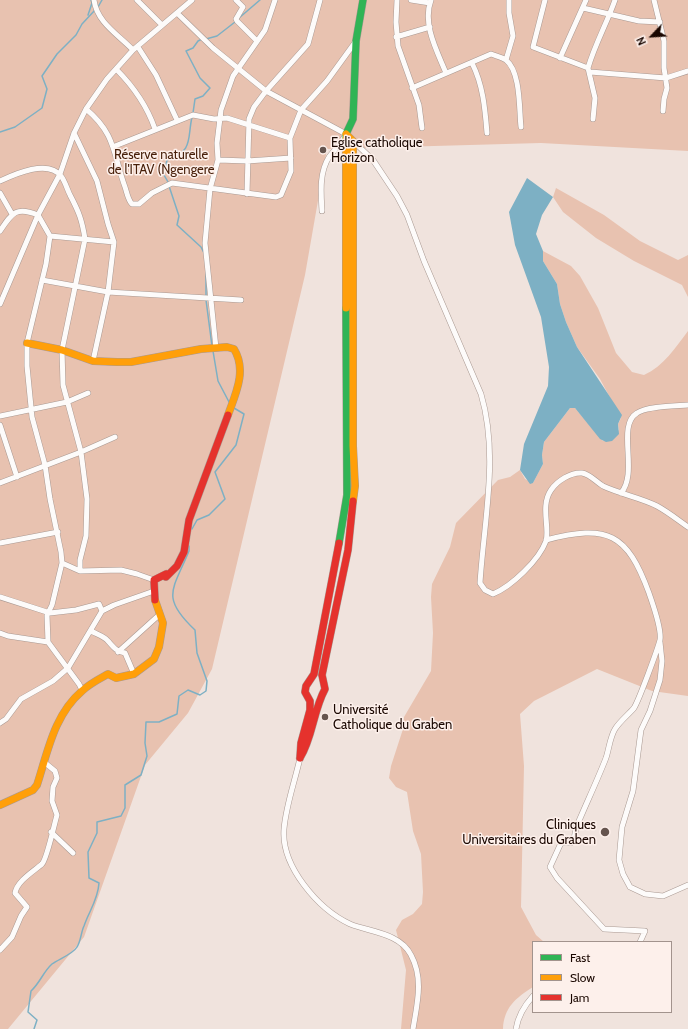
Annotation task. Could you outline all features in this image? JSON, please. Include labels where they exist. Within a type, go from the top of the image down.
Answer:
[{"type":"street","points":[[94,0],[96,9],[101,19],[136,49],[156,74],[177,120]]},
{"type":"street","points":[[137,0],[162,25]]},
{"type":"street","points":[[0,304],[38,215],[60,174],[74,133],[86,109],[116,69],[162,25],[191,0]]},
{"type":"street","points":[[236,0],[243,7],[237,20],[257,41]]},
{"type":"street","points":[[213,348],[207,299],[205,243],[210,189],[218,160],[220,119],[227,90],[237,68],[265,30],[275,0]]},
{"type":"street","points":[[247,194],[248,125],[254,107],[266,91],[308,44],[320,0]]},
{"type":"street","points":[[322,211],[322,181],[325,165],[344,141],[353,119],[356,41],[361,20],[363,0]]},
{"type":"street","points":[[397,0],[396,38],[404,68],[419,105],[422,128]]},
{"type":"street","points":[[411,0],[430,2],[427,14],[434,44],[446,73]]},
{"type":"street","points":[[506,60],[513,36],[509,13],[509,0]]},
{"type":"street","points":[[545,0],[533,47],[589,70],[666,78],[688,71]]},
{"type":"street","points":[[560,58],[586,0]]},
{"type":"street","points":[[593,119],[595,98],[589,70],[596,43],[610,15],[615,0]]},
{"type":"street","points":[[654,0],[664,42],[667,88],[663,111]]},
{"type":"street","points":[[583,8],[650,23],[660,22]]},
{"type":"street","points":[[178,12],[237,68],[266,91],[346,134],[373,160],[397,196],[407,215],[424,261],[481,394],[486,414],[490,478],[480,583],[485,590],[493,594],[506,589],[531,563],[546,540],[545,518],[547,498],[551,490],[560,480],[571,475],[582,473],[620,494],[657,506],[688,527]]},
{"type":"street","points":[[396,38],[430,27]]},
{"type":"street","points":[[86,109],[102,125],[115,146],[118,166],[132,204],[139,204],[152,193],[169,185],[276,197],[281,196],[291,171],[290,138],[301,110],[327,81],[356,41]]},
{"type":"street","points":[[412,88],[491,54],[506,60],[512,70],[518,88],[521,127]]},
{"type":"street","points":[[472,63],[481,83],[484,97],[487,133]]},
{"type":"street","points":[[116,69],[134,88],[150,114],[155,129]]},
{"type":"street","points":[[115,146],[177,120],[193,115],[220,119],[227,118],[290,138]]},
{"type":"street","points":[[74,133],[97,181],[114,242],[108,292],[93,361]]},
{"type":"street","points":[[346,134],[347,495],[328,606],[314,674],[306,686],[305,692],[310,701],[310,710],[301,743],[300,758],[284,829],[287,853],[301,881],[323,904],[339,918],[350,924],[397,941],[411,953],[419,981],[413,1029]]},
{"type":"street","points":[[300,758],[307,747],[318,702],[325,689],[322,675],[345,566],[355,500],[354,142]]},
{"type":"street","points":[[218,160],[247,161],[291,158]]},
{"type":"street","points":[[0,181],[15,174],[41,168],[49,169],[60,174],[80,213],[85,239],[62,350],[63,385],[81,452],[87,499],[86,529],[80,560],[80,571]]},
{"type":"street","points":[[0,194],[12,214]]},
{"type":"street","points":[[0,231],[12,214],[18,210],[26,210],[38,215],[50,236],[42,280],[27,343],[27,382],[31,410],[45,465],[50,499],[58,532],[62,564],[50,613],[47,615],[48,642],[68,668],[82,690]]},
{"type":"street","points":[[50,236],[114,242]]},
{"type":"street","points":[[42,280],[108,292],[241,300]]},
{"type":"street","points":[[27,343],[62,350],[93,361],[131,362],[227,346],[234,348],[239,357],[240,382],[189,520],[187,542],[180,562],[171,574],[166,577],[166,574],[154,580],[121,570],[80,571],[62,564]]},
{"type":"street","points":[[0,416],[67,402],[88,393]]},
{"type":"street","points":[[620,494],[624,489],[629,474],[628,427],[631,418],[637,413],[646,409],[688,405]]},
{"type":"street","points":[[0,425],[17,477]]},
{"type":"street","points":[[0,483],[81,452],[115,437]]},
{"type":"street","points":[[0,543],[58,532]]},
{"type":"street","points":[[546,540],[574,533],[595,532],[612,537],[627,548],[640,570],[655,611],[662,661],[660,680],[650,711],[641,730],[633,791],[622,827],[618,860],[630,887],[645,894],[663,896],[688,885]]},
{"type":"street","points":[[0,805],[33,790],[37,785],[57,722],[62,712],[82,690],[108,674],[116,678],[134,674],[154,659],[162,639],[164,623],[159,615],[154,591],[154,580]]},
{"type":"street","points":[[0,723],[6,719],[21,699],[53,682],[68,668],[91,631],[94,622],[102,611],[114,605],[154,591]]},
{"type":"street","points":[[0,597],[50,613],[76,610],[99,604],[102,611]]},
{"type":"street","points":[[118,652],[159,615]]},
{"type":"street","points":[[91,631],[107,640],[110,646],[118,652],[125,653],[134,674]]},
{"type":"street","points":[[0,633],[8,636],[48,642]]},
{"type":"street","points":[[640,941],[645,931],[604,929],[557,878],[550,867],[561,842],[571,843],[574,839],[576,828],[606,758],[615,729],[635,707],[660,639]]},
{"type":"street","points":[[314,674],[322,675]]},
{"type":"street","points":[[310,701],[318,702]]},
{"type":"street","points":[[0,950],[12,937],[21,916],[27,907],[15,893],[16,886],[37,866],[43,864],[48,853],[51,832],[57,815],[52,801],[53,787],[56,778],[55,771],[44,762]]},
{"type":"street","points":[[51,832],[73,853]]},
{"type":"street","points":[[516,1029],[525,1006],[532,997]]},
{"type":"green space","name":"Réserve naturelle de l'ITAV (Ngengere","points":[[0,0],[688,0],[688,151],[541,143],[327,149],[305,275],[212,669],[188,713],[145,765],[84,937],[8,1029],[0,1029]]},
{"type":"green space","points":[[556,188],[604,215],[640,241],[678,260],[688,255],[688,297],[682,285],[634,261],[596,238],[563,212],[553,197]]},
{"type":"green space","points":[[543,251],[571,266],[580,276],[598,308],[616,353],[632,372],[644,375],[657,367],[669,356],[688,331],[688,696],[652,691],[597,669],[534,701],[520,714],[524,766],[521,907],[536,935],[543,941],[532,941],[532,988],[516,999],[508,1009],[503,1029],[401,1029],[406,970],[396,930],[402,920],[413,914],[422,904],[423,892],[421,854],[413,831],[407,792],[396,787],[389,778],[391,766],[403,729],[404,717],[431,671],[433,633],[431,597],[432,584],[450,547],[456,523],[498,480],[510,477],[520,470],[525,479],[533,483],[543,464],[542,455],[544,442],[570,408],[575,408],[603,441],[619,430],[618,424],[621,418],[600,379],[577,347],[560,304],[557,284],[543,261]]},
{"type":"water","points":[[527,178],[553,197],[542,215],[536,234],[543,251],[543,261],[557,284],[560,304],[566,322],[577,347],[622,415],[618,424],[619,434],[612,441],[606,442],[600,439],[575,408],[570,408],[544,442],[542,455],[543,464],[533,483],[530,484],[520,470],[524,444],[548,386],[549,367],[541,317],[515,245],[509,212]]},
{"type":"waterway","points":[[88,15],[92,3],[91,0]]},
{"type":"waterway","points":[[98,7],[102,0]]},
{"type":"waterway","points":[[239,18],[260,0]]},
{"type":"waterway","points":[[0,132],[15,127],[42,108],[47,89],[42,76],[57,54],[76,35],[82,24],[95,10]]},
{"type":"waterway","points":[[206,39],[217,36],[235,22]]},
{"type":"waterway","points":[[193,113],[195,99],[203,96],[210,88],[200,78],[186,51],[193,48],[198,41],[202,39]]},
{"type":"waterway","points":[[168,182],[164,175],[167,160],[182,153],[188,143],[192,117]]},
{"type":"waterway","points":[[169,186],[179,216],[177,225],[201,247],[204,253]]},
{"type":"waterway","points":[[206,272],[206,296]]},
{"type":"waterway","points":[[206,300],[212,346]]},
{"type":"waterway","points":[[213,351],[218,381],[229,402]]},
{"type":"waterway","points":[[192,529],[197,520],[209,515],[225,499],[215,472],[236,445],[244,414],[234,408]]},
{"type":"waterway","points":[[34,1029],[37,1020],[28,1012],[31,991],[52,964],[75,950],[78,945],[83,928],[95,900],[99,883],[89,878],[88,852],[97,833],[97,822],[121,816],[125,808],[125,785],[141,775],[147,756],[145,743],[146,722],[159,722],[177,714],[179,696],[188,690],[200,695],[206,691],[207,681],[197,653],[195,630],[177,609],[173,593],[178,575],[189,551],[189,546]]},
{"type":"traffic: fast","points":[[346,139],[346,134],[353,119],[356,41],[363,0]]},
{"type":"traffic: fast","points":[[339,543],[347,495],[346,308]]},
{"type":"traffic: slow","points":[[346,134],[353,141],[353,446],[355,486],[353,501]]},
{"type":"traffic: slow","points":[[346,139],[346,308]]},
{"type":"traffic: slow","points":[[27,343],[62,350],[93,361],[117,362],[131,362],[201,349],[227,347],[234,349],[238,357],[240,373],[237,390],[228,415]]},
{"type":"traffic: slow","points":[[0,805],[33,790],[37,785],[58,722],[72,701],[82,691],[108,674],[116,678],[134,674],[154,659],[159,647],[163,623],[155,600]]},
{"type":"traffic: jam","points":[[155,600],[154,580],[166,574],[166,577],[177,566],[184,552],[189,520],[228,415]]},
{"type":"traffic: jam","points":[[300,758],[308,741],[318,706],[325,689],[322,675],[348,550],[353,501]]},
{"type":"traffic: jam","points":[[300,758],[301,743],[310,710],[310,701],[305,692],[306,686],[314,674],[339,543]]},
{"type":"place","name":"Eglise catholique Horizon","points":[[323,150]]},
{"type":"place","name":"Université Catholique du Graben","points":[[325,717]]},
{"type":"place","name":"Cliniques Universitaires du Graben","points":[[605,832]]}]
